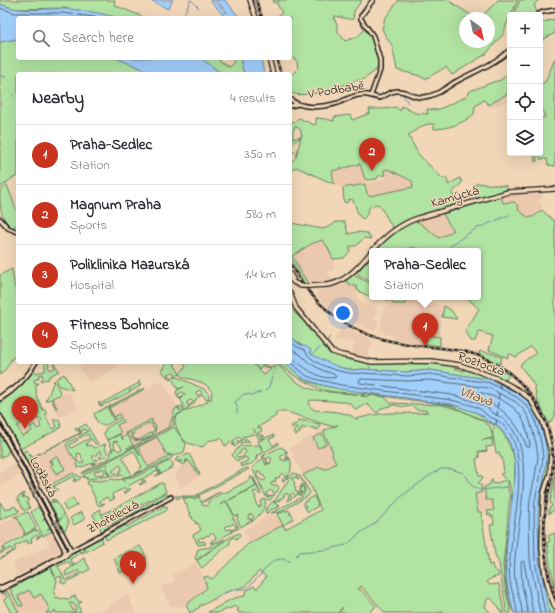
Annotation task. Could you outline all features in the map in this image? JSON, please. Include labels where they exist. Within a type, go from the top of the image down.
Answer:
[{"type":"main road","points":[[250,0],[255,16]]},
{"type":"main road","points":[[270,60],[272,72]]},
{"type":"main road","name":"Kamýcká","points":[[375,248],[393,230],[403,223],[418,218],[508,192],[555,189]]},
{"type":"main road","name":"Kamýcká","points":[[292,280],[299,285],[310,286],[337,283],[353,271],[369,254]]},
{"type":"main road","name":"Roztocká","points":[[292,299],[296,308],[332,352],[342,356],[372,362],[431,361],[454,364],[496,378],[518,390],[530,400],[543,422],[551,451],[550,474],[542,503],[542,548],[545,574],[555,607]]},
{"type":"street","points":[[371,95],[380,70],[380,60],[374,36],[360,18],[373,0]]},
{"type":"street","points":[[542,12],[555,10]]},
{"type":"street","name":"V Podbabě","points":[[292,101],[298,104],[311,106],[334,104],[355,96],[371,95],[380,98],[393,91],[399,90],[416,97],[423,98],[432,95],[489,66],[507,52]]},
{"type":"street","name":"V Podbabě","points":[[292,106],[298,104]]},
{"type":"street","points":[[0,219],[8,228],[16,231]]},
{"type":"street","points":[[0,398],[19,383],[34,364]]},
{"type":"street","name":"Lodžská","points":[[0,416],[69,549]]},
{"type":"street","name":"Lodžská","points":[[0,428],[64,548],[64,554]]},
{"type":"street","name":"Zhořelecká","points":[[69,549],[74,548],[171,497]]},
{"type":"street","points":[[64,548],[69,549]]},
{"type":"street","points":[[0,589],[64,554],[69,549]]},
{"type":"street","points":[[0,589],[66,556],[69,549]]},
{"type":"shaded area","points":[[507,94],[507,101],[490,108],[489,105]]},
{"type":"shaded area","points":[[360,164],[368,184],[385,179],[384,170],[388,169],[413,181],[413,187],[370,195],[367,184],[343,188],[334,184],[332,171]]},
{"type":"shaded area","points":[[542,192],[543,197],[539,201],[542,206],[542,210],[532,217],[525,214],[519,207],[510,202],[503,203],[501,196],[513,193]]},
{"type":"shaded area","points":[[443,214],[453,231],[439,238],[417,221]]},
{"type":"shaded area","points":[[322,240],[327,246],[333,259],[336,259],[333,265],[335,268],[327,274],[336,280],[308,284],[292,256],[311,244]]},
{"type":"shaded area","points":[[292,261],[307,286],[325,306],[349,323],[377,336],[394,340],[394,336],[384,334],[384,332],[380,331],[384,307],[388,305],[389,301],[388,300],[416,300],[444,306],[439,329],[440,337],[427,335],[426,344],[396,340],[475,352],[475,350],[480,351],[479,354],[503,366],[519,378],[530,389],[546,416],[555,445],[555,472],[546,525],[548,552],[555,588],[555,601],[548,576],[544,553],[543,513],[551,471],[551,445],[548,430],[543,417],[527,392],[507,372],[473,355],[445,349],[385,341],[369,337],[348,327],[333,317],[306,292],[292,270]]},
{"type":"shaded area","points":[[346,280],[349,284],[358,287],[356,293],[358,294],[357,299],[361,300],[360,303],[378,308],[374,318],[378,320],[375,332],[349,321],[324,303],[316,295],[316,292],[321,291],[322,287],[333,286]]},
{"type":"shaded area","points":[[342,327],[374,341],[367,357],[351,355],[354,343],[335,339]]},
{"type":"shaded area","points":[[471,356],[493,366],[489,374],[465,365]]},
{"type":"shaded area","points":[[84,364],[117,364],[118,367],[88,383],[79,367]]},
{"type":"shaded area","points":[[162,380],[178,408],[169,427],[128,449],[120,435],[121,434],[117,425],[123,422],[122,419],[121,417],[114,417],[109,408]]},
{"type":"shaded area","points":[[69,392],[79,408],[59,418],[50,399]]},
{"type":"shaded area","points":[[343,424],[336,463],[326,469],[319,467],[303,475],[289,448],[324,430]]},
{"type":"shaded area","points":[[158,437],[168,457],[148,467],[138,447]]},
{"type":"shaded area","points":[[66,444],[79,469],[41,489],[26,463],[60,445]]},
{"type":"shaded area","points":[[192,459],[201,475],[181,488],[174,475],[182,465]]},
{"type":"shaded area","points":[[16,463],[22,474],[0,486],[0,472]]},
{"type":"shaded area","points":[[484,492],[486,500],[492,500],[494,510],[478,512],[475,493]]},
{"type":"shaded area","points":[[277,515],[283,525],[251,542],[244,531],[268,516]]},
{"type":"shaded area","points":[[17,517],[26,533],[0,546],[0,524]]},
{"type":"shaded area","points":[[52,532],[61,549],[60,553],[15,577],[14,575],[18,572],[13,563],[50,545],[46,538],[42,539]]},
{"type":"shaded area","points":[[195,562],[204,577],[207,588],[186,605],[181,607],[170,606],[160,587],[175,581],[172,574],[182,571]]},
{"type":"shaded area","points":[[51,572],[56,583],[54,593],[58,600],[74,598],[81,613],[11,613],[1,595],[10,589]]},
{"type":"shaded area","points":[[126,595],[128,596],[136,613],[94,613],[106,608]]},
{"type":"green space","points":[[0,0],[115,0],[114,5],[141,16],[110,16],[63,8],[15,9],[0,4]]},
{"type":"green space","points":[[273,0],[277,0],[279,2],[279,0],[362,0],[354,11],[353,20],[335,16],[334,18],[338,32],[345,41],[357,37],[365,29],[374,47],[378,67],[374,72],[361,81],[357,80],[333,89],[315,93],[292,93],[292,74],[298,69],[297,61],[292,57],[292,16],[278,16],[282,13],[276,2],[273,3]]},
{"type":"green space","points":[[399,0],[448,0],[466,12],[459,12],[459,48],[491,48],[486,54],[452,75],[446,67],[425,79],[420,76],[397,70],[392,45],[382,29],[385,18]]},
{"type":"green space","points":[[498,0],[518,0],[512,12],[507,12],[507,23],[504,33],[495,44],[495,12],[486,12]]},
{"type":"green space","points":[[520,0],[539,0],[534,5],[537,12],[514,12]]},
{"type":"green space","points":[[555,19],[555,33],[543,39],[543,22]]},
{"type":"green space","points":[[16,39],[16,60],[121,60],[152,72],[16,72],[16,177],[0,188],[0,42]]},
{"type":"green space","points":[[555,58],[555,166],[548,165],[547,159],[540,159],[540,156],[543,156],[543,117],[545,117],[543,112],[543,83],[546,81]]},
{"type":"green space","points":[[204,60],[219,60],[229,67],[234,60],[240,60],[244,72],[219,72]]},
{"type":"green space","points":[[507,75],[507,94],[489,105],[484,100],[475,106],[474,114],[461,123],[439,129],[434,129],[434,124],[430,124],[420,127],[408,135],[419,155],[442,178],[447,178],[448,185],[460,178],[462,182],[452,193],[457,205],[415,217],[393,228],[378,204],[369,208],[363,219],[359,216],[353,200],[349,199],[347,203],[344,202],[343,188],[365,184],[369,196],[413,187],[412,181],[388,169],[384,170],[385,176],[378,176],[377,179],[367,180],[365,179],[360,164],[332,171],[334,184],[296,167],[292,170],[292,161],[296,157],[301,137],[300,137],[302,136],[300,129],[295,126],[293,131],[293,139],[300,138],[293,143],[292,149],[292,121],[294,122],[299,118],[314,125],[316,124],[316,118],[334,121],[334,117],[350,115],[352,120],[370,113],[369,109],[387,109],[396,107],[400,111],[402,106],[415,113],[428,114],[427,109],[436,110],[444,107],[467,96],[470,91],[501,80]]},
{"type":"green space","points":[[534,156],[537,156],[537,161],[535,162]]},
{"type":"green space","points":[[476,183],[507,186],[507,190],[476,199]]},
{"type":"green space","points":[[7,185],[16,209],[16,225],[12,228],[3,216],[0,191]]},
{"type":"green space","points":[[501,196],[503,203],[514,202],[519,207],[518,210],[528,217],[533,217],[542,210],[555,222],[555,416],[549,424],[537,399],[534,385],[520,365],[536,354],[533,349],[530,347],[516,357],[511,354],[508,355],[508,358],[489,350],[493,336],[479,332],[475,341],[471,341],[465,331],[479,309],[469,300],[481,300],[481,248],[378,248],[399,229],[417,221],[439,238],[453,231],[443,214]]},
{"type":"green space","points":[[336,222],[345,222],[348,234],[357,232],[367,233],[371,239],[364,238],[356,246],[350,246],[350,251],[344,258],[333,259],[327,246],[322,240],[311,244],[292,256],[292,223],[323,229]]},
{"type":"green space","points":[[292,256],[308,284],[305,284],[292,261]]},
{"type":"green space","points":[[369,258],[369,280],[359,275],[357,271],[361,271],[360,269]]},
{"type":"green space","points":[[12,269],[16,290],[16,355],[0,375],[0,275]]},
{"type":"green space","points":[[353,275],[369,283],[369,296],[357,290],[357,287],[349,284],[346,280]]},
{"type":"green space","points":[[393,300],[406,300],[405,304],[395,304],[392,302]]},
{"type":"green space","points":[[444,306],[451,310],[457,319],[442,317]]},
{"type":"green space","points":[[292,310],[301,319],[301,316],[310,331],[312,331],[330,352],[340,356],[380,364],[432,363],[453,365],[454,368],[464,371],[465,369],[490,377],[492,380],[430,370],[408,372],[362,369],[356,370],[336,366],[316,357],[292,338]]},
{"type":"green space","points":[[427,335],[440,337],[440,346],[426,344]]},
{"type":"green space","points":[[480,351],[502,357],[500,364],[479,354]]},
{"type":"green space","points":[[36,364],[34,369],[36,373],[45,371],[45,364],[49,364],[50,370],[55,368],[53,364],[55,364],[59,371],[48,377],[49,379],[41,381],[43,377],[42,374],[38,376],[39,378],[34,380],[35,383],[39,383],[36,385],[36,395],[43,410],[45,410],[47,414],[45,415],[52,428],[57,427],[53,419],[56,421],[59,419],[61,426],[59,429],[19,449],[0,415],[0,403],[21,385]],"holes":[[[36,416],[38,420],[41,418],[42,421],[39,423],[41,427],[37,429],[35,425],[30,427],[32,431],[22,436],[17,426],[26,421],[29,425],[33,422],[31,418]]]},
{"type":"green space","points":[[165,364],[174,364],[180,374],[174,377],[176,374],[173,372],[169,374],[169,376],[168,373],[168,377],[173,377],[171,379],[167,377],[161,370],[165,368]]},
{"type":"green space","points":[[184,364],[264,364],[272,368],[274,364],[276,364],[298,383],[321,392],[322,390],[295,376],[279,364],[284,364],[304,379],[328,387],[456,406],[474,412],[489,422],[492,422],[505,436],[513,454],[515,464],[511,511],[511,495],[508,480],[510,497],[503,565],[505,587],[511,613],[507,613],[499,563],[495,554],[490,525],[494,524],[493,516],[491,517],[490,514],[488,515],[487,511],[494,510],[492,500],[486,500],[484,487],[489,485],[492,479],[493,484],[506,480],[500,474],[504,473],[502,457],[500,457],[499,453],[496,453],[492,430],[494,425],[467,413],[490,426],[493,438],[482,440],[492,439],[493,446],[486,447],[487,451],[478,451],[480,454],[478,456],[480,457],[476,459],[479,476],[482,476],[483,478],[478,483],[481,485],[482,492],[475,494],[478,512],[481,512],[489,565],[492,564],[493,569],[498,572],[499,576],[487,581],[489,585],[499,584],[504,613],[501,613],[499,607],[491,598],[487,599],[485,607],[491,613],[385,613],[361,586],[358,590],[360,589],[376,606],[369,613],[339,613],[343,607],[338,613],[239,613],[237,610],[239,609],[236,606],[217,613],[208,612],[230,600],[245,596],[245,592],[254,586],[257,589],[266,577],[259,571],[246,586],[224,593],[203,605],[200,605],[200,607],[190,613],[186,605],[207,588],[204,577],[207,576],[212,579],[248,544],[283,525],[285,529],[321,510],[312,488],[303,475],[319,467],[326,469],[336,463],[332,454],[333,452],[324,433],[325,430],[338,425],[330,426],[287,412],[276,412],[276,416],[257,428],[260,427],[262,431],[258,433],[261,437],[262,434],[265,437],[259,439],[254,429],[252,430],[254,434],[242,437],[245,441],[246,438],[250,442],[240,443],[234,447],[232,443],[234,445],[234,442],[238,443],[238,440],[239,442],[242,440],[239,437],[225,446],[221,438],[208,441],[203,447],[192,445],[186,442],[180,434],[175,424],[175,418],[179,414],[207,402],[209,398],[211,400],[212,392],[209,388],[203,383],[182,377],[180,374],[186,366]],"holes":[[[264,364],[263,366],[271,369],[264,375],[254,365],[259,369]],[[323,390],[367,394],[449,405],[461,411],[443,405],[390,403],[385,397],[368,395],[367,397],[361,396],[365,395],[328,392]],[[310,400],[351,404],[356,410],[367,404],[377,413],[382,408],[394,405],[405,407],[412,406],[417,410],[425,410],[428,412],[393,413],[356,419],[348,414],[314,410],[309,405]]]},
{"type":"green space","points":[[493,366],[509,375],[506,380],[489,374]]},
{"type":"green space","points":[[64,374],[73,390],[59,386],[56,379]]},
{"type":"green space","points":[[177,377],[204,389],[209,394],[209,397],[206,400],[203,395],[201,396],[200,394],[202,392],[200,390],[196,392],[196,394],[200,396],[196,399],[194,404],[191,405],[193,402],[191,400],[187,402],[187,404],[191,406],[188,406],[189,408],[182,406],[184,405],[176,394],[177,390],[184,387],[178,389],[172,379]],"holes":[[[182,392],[185,394],[182,396],[183,398],[180,399],[182,397],[179,397],[178,394]]]},
{"type":"green space","points":[[54,380],[61,394],[52,398],[57,408],[56,409],[51,399],[45,401]]},
{"type":"green space","points":[[139,381],[141,384],[139,385],[140,386],[131,391],[129,390],[130,392],[106,404],[105,403],[103,406],[99,405],[99,402],[100,404],[102,403],[139,383]]},
{"type":"green space","points":[[503,384],[526,397],[531,402],[541,424],[549,449],[548,475],[542,496],[540,548],[542,563],[555,613],[549,613],[539,560],[539,500],[547,457]]},
{"type":"green space","points":[[144,388],[145,389],[109,408],[114,417],[119,414],[121,417],[115,420],[108,407]]},
{"type":"green space","points":[[177,406],[180,411],[180,406],[185,410],[175,416],[173,420],[174,425],[82,474],[83,472],[109,458],[111,454],[110,450],[113,452],[108,440],[121,434],[120,435],[123,440],[122,438],[127,435],[126,433],[152,419],[152,422],[156,426],[155,432],[147,438],[138,441],[132,439],[131,432],[127,434],[133,445],[127,448],[128,449],[169,427],[175,409],[178,408]],"holes":[[[149,423],[153,424],[153,428],[155,428],[154,431],[139,440],[134,439],[132,435],[134,434],[134,431]],[[117,441],[122,449],[119,451],[115,448],[112,449],[115,447],[113,442]]]},
{"type":"green space","points":[[107,407],[114,421],[101,425],[97,422],[94,414]]},
{"type":"green space","points":[[122,419],[124,422],[117,425],[121,433],[107,440],[104,434],[106,428]]},
{"type":"green space","points":[[298,420],[320,424],[319,429],[316,430],[315,428],[307,427],[305,429],[303,427],[301,428],[302,430],[299,431],[300,433],[295,435],[293,432],[298,429],[297,427],[293,428],[291,426],[298,423]]},
{"type":"green space","points":[[86,424],[98,444],[95,444],[92,439],[86,443],[87,446],[90,445],[94,448],[105,444],[106,445],[104,446],[108,454],[100,459],[99,458],[102,454],[100,451],[97,455],[92,456],[94,460],[97,459],[96,463],[78,468],[77,460],[81,464],[84,462],[80,453],[77,454],[78,458],[75,460],[66,445],[68,442],[77,438],[78,440],[69,445],[71,448],[90,438],[88,434],[79,438],[79,436],[88,431],[83,429],[81,433],[79,428]]},
{"type":"green space","points":[[174,427],[186,444],[184,452],[173,456],[170,454],[167,455],[157,437],[138,447],[148,467],[168,457],[168,455],[172,456],[171,459],[134,474],[141,470],[140,468],[142,467],[134,451],[122,457],[131,473],[129,475],[133,475],[132,476],[124,477],[121,475],[119,472],[122,468],[120,465],[112,471],[114,473],[119,473],[120,476],[112,476],[106,468],[107,473],[110,476],[102,477],[101,475],[104,474],[103,468],[94,472],[95,475],[100,474],[101,477],[86,479],[88,478],[85,478],[82,476],[85,477],[84,475],[106,463],[107,467],[107,462],[135,447],[140,456],[136,447]]},
{"type":"green space","points":[[78,428],[81,433],[37,455],[33,459],[34,461],[28,464],[23,454],[24,451],[26,450],[31,459],[29,454],[31,453],[30,454],[32,457],[80,433],[75,429]]},
{"type":"green space","points":[[0,434],[9,450],[7,454],[0,458]]},
{"type":"green space","points":[[322,434],[327,444],[318,448],[313,438]]},
{"type":"green space","points":[[273,435],[275,437],[269,439],[273,446],[278,442],[278,445],[264,452],[258,441]]},
{"type":"green space","points":[[260,445],[263,453],[256,455],[258,456],[255,459],[258,458],[249,465],[246,465],[248,463],[241,467],[240,463],[241,464],[248,460],[243,456],[246,452],[244,449],[240,451],[241,453],[236,455],[238,458],[242,457],[243,459],[236,461],[232,455],[240,446]]},
{"type":"green space","points":[[281,447],[286,450],[287,453],[285,451],[288,458],[285,460],[287,457],[284,454],[281,456],[281,459],[285,461],[289,459],[289,457],[291,465],[290,474],[287,479],[288,475],[283,482],[282,480],[285,477],[283,473],[279,476],[280,477],[275,479],[276,481],[271,483],[272,486],[277,485],[279,488],[277,492],[274,493],[271,490],[266,493],[268,497],[275,494],[270,500],[268,500],[260,486],[252,468],[263,458],[266,465],[271,463],[270,461],[272,459],[270,457],[266,459],[263,457],[265,455],[262,457],[264,455]],"holes":[[[260,471],[262,476],[263,475],[266,479],[263,481],[257,478],[257,472]]]},
{"type":"green space","points":[[189,454],[200,474],[199,475],[189,461],[186,462],[188,459],[183,465],[178,462],[183,461],[175,461],[177,458]]},
{"type":"green space","points":[[57,456],[65,469],[56,474],[50,464],[53,464],[52,460],[50,463],[49,460]]},
{"type":"green space","points":[[20,457],[41,496],[38,497],[17,459]]},
{"type":"green space","points":[[169,461],[173,463],[173,467],[161,474],[157,467]]},
{"type":"green space","points":[[156,467],[160,474],[155,476],[159,474],[157,471],[142,479],[146,482],[140,485],[139,484],[143,482],[141,479],[128,486],[129,489],[131,489],[124,494],[123,493],[127,491],[125,488],[112,494],[113,498],[115,498],[110,501],[107,497],[100,501],[101,504],[105,503],[101,506],[98,505],[89,485],[87,484],[88,481],[114,480],[123,478],[124,482],[124,478],[137,476]]},
{"type":"green space","points":[[246,468],[249,469],[194,498],[181,497],[177,499],[175,496],[195,496]]},
{"type":"green space","points":[[555,471],[555,509],[549,514],[549,508],[552,506],[550,502]]},
{"type":"green space","points":[[73,473],[81,477],[80,479],[74,482],[73,480],[76,479],[74,476],[54,486],[58,490],[55,491],[52,484]]},
{"type":"green space","points":[[293,473],[296,474],[299,480],[295,477],[292,479],[295,483],[295,489],[297,493],[300,492],[300,487],[302,488],[302,484],[304,491],[302,494],[300,496],[299,495],[302,493],[301,492],[293,498],[295,496],[293,493],[290,495],[292,498],[287,501],[289,496],[287,493],[280,500],[275,502],[280,506],[266,513],[265,510],[273,501],[275,504],[274,502]]},
{"type":"green space","points":[[299,475],[310,492],[308,496],[280,512],[271,513],[302,497],[305,489]]},
{"type":"green space","points":[[250,477],[254,478],[261,494],[260,495],[256,491],[253,492],[256,497],[256,504],[258,507],[261,506],[261,501],[265,499],[266,502],[262,511],[253,521],[251,519],[251,521],[241,527],[237,519],[238,515],[235,516],[226,500],[220,505],[227,502],[234,516],[232,518],[239,528],[233,531],[232,530],[237,526],[233,523],[229,526],[228,525],[224,527],[226,530],[231,529],[232,532],[212,543],[210,543],[212,542],[211,541],[216,538],[213,533],[208,536],[207,535],[198,539],[199,542],[204,541],[206,544],[198,545],[193,535],[201,530],[198,523],[195,524],[196,522],[192,518],[193,517],[191,517],[191,513],[189,513],[183,498],[196,499],[199,496],[201,502],[221,491],[202,503],[202,505],[207,506],[208,502],[221,493],[223,494],[251,479]],"holes":[[[253,479],[257,486],[229,500],[256,485]],[[251,514],[254,517],[248,519],[248,516]]]},
{"type":"green space","points":[[163,483],[166,492],[120,515],[120,521],[101,531],[99,525],[104,522],[108,526],[117,521],[114,515],[112,516],[109,512],[102,517],[104,521],[98,524],[93,515],[94,513],[101,509],[101,515],[114,508],[119,516],[115,508]]},
{"type":"green space","points":[[166,493],[168,496],[121,520],[121,517],[122,518]]},
{"type":"green space","points":[[21,495],[23,498],[28,498],[27,503],[30,508],[24,511],[17,498]]},
{"type":"green space","points":[[314,496],[318,506],[308,512],[303,503]]},
{"type":"green space","points":[[73,498],[77,505],[66,511],[63,504]]},
{"type":"green space","points":[[55,499],[69,523],[64,532],[59,521],[63,516],[59,520],[49,502],[56,502],[51,500]]},
{"type":"green space","points":[[0,502],[5,510],[15,506],[17,510],[19,509],[19,512],[0,520]]},
{"type":"green space","points":[[45,505],[68,546],[65,548],[43,507]]},
{"type":"green space","points":[[163,505],[168,507],[166,511],[106,540],[105,534],[115,529],[116,531],[126,525],[126,527],[163,507]]},
{"type":"green space","points":[[38,507],[45,518],[42,521],[45,519],[50,527],[47,530],[50,528],[52,531],[43,536],[31,512]]},
{"type":"green space","points":[[289,510],[291,513],[289,514],[291,514],[294,519],[283,525],[277,514]]},
{"type":"green space","points":[[28,512],[36,528],[24,535],[23,534],[25,533],[17,517],[14,517]]},
{"type":"green space","points":[[81,512],[85,519],[74,525],[70,518]]},
{"type":"green space","points":[[35,530],[38,531],[41,536],[36,539],[38,537],[37,535],[31,539],[32,542],[28,544],[27,540],[14,547],[16,550],[0,559],[13,551],[11,548],[0,554],[0,552],[5,549],[1,548]]},
{"type":"green space","points":[[239,533],[240,535],[236,539],[233,537],[230,540],[230,544],[202,568],[197,561],[218,545],[196,560],[195,559],[198,549],[211,547],[211,545],[225,539],[218,544],[219,545],[230,537]]},
{"type":"green space","points":[[555,533],[555,588],[547,542],[550,540],[548,536]]},
{"type":"green space","points":[[101,537],[103,542],[86,552],[85,549],[83,550],[84,553],[79,551],[80,553],[70,559],[72,563],[75,563],[71,567],[69,562],[59,566],[57,564],[69,557],[77,551],[76,550]]},
{"type":"green space","points":[[140,546],[147,558],[120,573],[114,558]]},
{"type":"green space","points":[[84,558],[90,569],[69,581],[68,579],[80,571],[79,570],[66,576],[65,572]]},
{"type":"green space","points":[[505,563],[507,587],[514,613],[510,605],[505,580]]},
{"type":"green space","points":[[57,564],[67,583],[65,584],[60,582],[62,580],[61,576],[55,577],[57,580],[54,593],[56,597],[54,598],[55,599],[57,597],[68,599],[75,596],[78,601],[82,602],[78,604],[81,613],[74,613],[76,607],[74,604],[69,603],[74,612],[72,613],[56,613],[55,610],[53,613],[46,613],[50,610],[41,594],[34,598],[29,590],[18,596],[18,599],[20,599],[23,606],[19,606],[10,589],[50,567],[55,576],[51,567]]},
{"type":"green space","points":[[7,591],[19,613],[11,613],[4,600],[7,597],[5,593],[1,594]]},
{"type":"water","points":[[150,0],[173,0],[168,9]]},
{"type":"water","points":[[210,0],[214,0],[226,13],[227,12],[216,0],[225,0],[238,16],[223,15]]},
{"type":"water","points":[[0,4],[7,7],[22,9],[69,9],[110,16],[16,16],[16,39],[0,42]]},
{"type":"water","points":[[121,60],[204,60],[219,72],[152,72]]},
{"type":"water","points":[[240,60],[261,60],[264,72],[244,72]]},
{"type":"water","name":"Vltava","points":[[292,338],[299,344],[311,350],[310,353],[313,355],[330,364],[343,368],[408,372],[430,370],[492,380],[521,395],[530,403],[537,414],[545,441],[547,457],[539,500],[538,517],[539,560],[549,613],[514,613],[510,600],[506,575],[506,555],[515,480],[515,464],[513,451],[510,444],[503,432],[498,427],[475,412],[451,404],[340,389],[304,379],[285,364],[292,364]]},
{"type":"waterway","points":[[185,12],[190,0]]},
{"type":"waterway","points":[[191,0],[199,8]]},
{"type":"waterway","points":[[0,76],[6,77]]},
{"type":"waterway","points":[[402,93],[408,103]]},
{"type":"waterway","points":[[357,97],[367,97],[378,100],[381,99]]},
{"type":"waterway","points":[[448,248],[476,229],[509,215]]},
{"type":"waterway","points":[[411,248],[416,248]]},
{"type":"waterway","points":[[312,355],[330,337]]},
{"type":"waterway","points":[[265,391],[268,389],[276,367],[275,365]]},
{"type":"waterway","points":[[369,366],[370,370]]},
{"type":"waterway","points":[[237,407],[235,402],[244,394],[253,395],[261,392]]},
{"type":"waterway","points":[[350,542],[377,522],[402,496],[441,469],[451,469],[463,473],[471,485],[480,490],[508,487]]},
{"type":"waterway","points":[[296,556],[300,552],[325,550],[346,545]]},
{"type":"waterway","points":[[214,600],[224,593],[235,589],[247,589],[271,563],[280,559]]},
{"type":"waterway","points":[[281,559],[290,561]]},
{"type":"ferry route","points":[[496,425],[500,383]]},
{"type":"railway","points":[[256,0],[261,16]]},
{"type":"railway","points":[[277,60],[280,72]]},
{"type":"railway","points":[[292,266],[298,277],[318,302],[342,322],[386,340],[457,350],[479,356],[511,374],[536,402],[549,429],[553,454],[551,481],[545,509],[544,545],[549,576],[555,597]]},
{"type":"place","name":"Magnum Praha","points":[[372,171]]},
{"type":"place","name":"Praha-Sedlec","points":[[425,346]]},
{"type":"place","name":"Poliklinika Mazurská","points":[[25,429]]},
{"type":"place","name":"Fitness Bohnice","points":[[133,584]]}]
